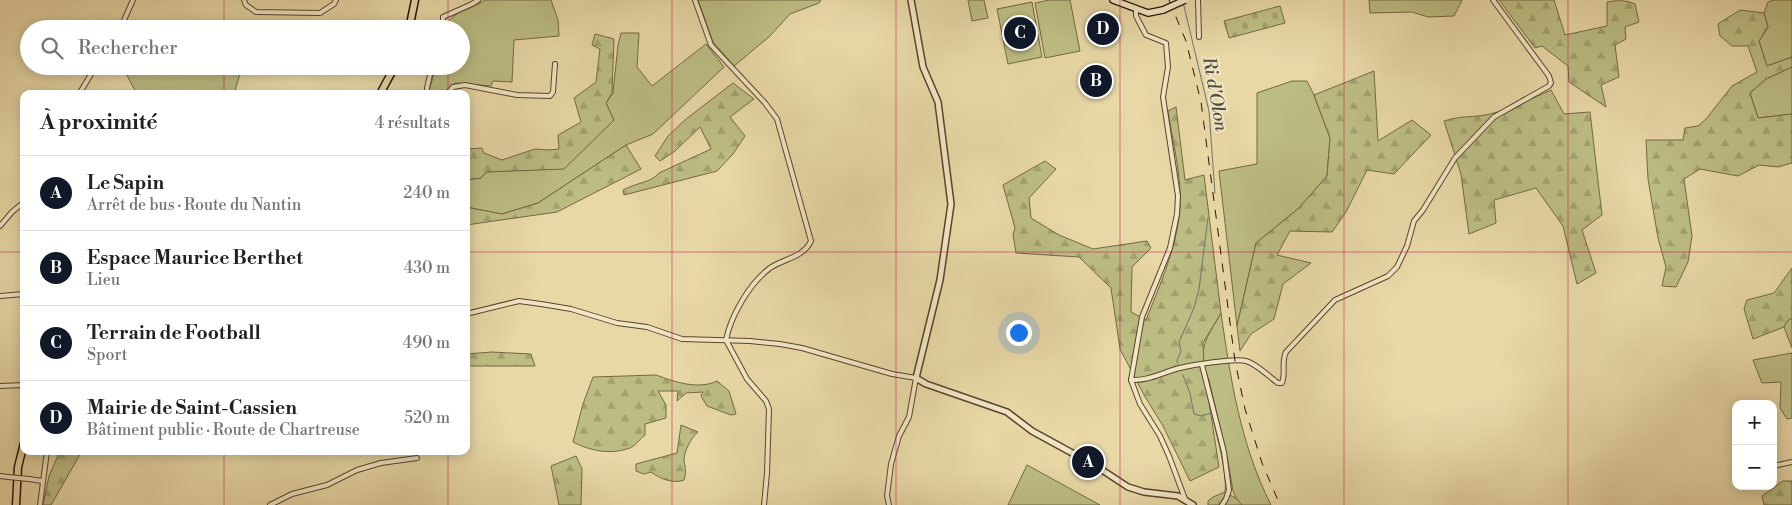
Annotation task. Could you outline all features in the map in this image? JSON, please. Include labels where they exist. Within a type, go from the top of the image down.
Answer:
[{"type":"main road","points":[[411,20],[415,0]]},
{"type":"main road","points":[[1114,0],[1148,13],[1163,10],[1185,0]]},
{"type":"main road","points":[[382,90],[390,75]]},
{"type":"main road","points":[[16,505],[22,455]]},
{"type":"street","points":[[124,20],[133,0]]},
{"type":"street","points":[[244,0],[246,6],[256,12],[320,13],[334,4],[336,0]]},
{"type":"street","points":[[443,20],[443,17],[478,0]]},
{"type":"street","points":[[695,0],[711,45],[765,103],[777,119],[811,241],[808,248],[771,267],[753,283],[743,300],[726,340],[748,379],[766,401],[769,410],[764,505]]},
{"type":"street","points":[[889,505],[887,496],[891,464],[899,436],[909,417],[916,378],[940,280],[950,204],[938,102],[923,67],[912,0]]},
{"type":"street","points":[[1198,0],[1199,37]]},
{"type":"street","points":[[1131,380],[1149,379],[1180,368],[1221,362],[1247,362],[1282,384],[1284,379],[1283,357],[1286,352],[1330,305],[1335,300],[1385,278],[1396,267],[1407,246],[1414,221],[1456,158],[1494,117],[1551,84],[1549,76],[1493,0]]},
{"type":"street","points":[[1136,9],[1136,16],[1146,35],[1166,43],[1168,67],[1164,97],[1178,196],[1177,214],[1170,248],[1142,317],[1131,380],[1140,404],[1166,449],[1185,499]]},
{"type":"street","points":[[450,90],[453,87],[464,85],[516,94],[550,96],[553,92],[555,64]]},
{"type":"street","points":[[81,90],[91,75]]},
{"type":"street","points":[[426,90],[430,75]]},
{"type":"street","points":[[0,226],[20,205]]},
{"type":"street","points":[[0,296],[20,294]]},
{"type":"street","points":[[470,313],[519,301],[571,309],[617,323],[648,327],[682,339],[780,344],[802,348],[892,374],[916,378],[926,384],[1007,412],[1032,432],[1088,462],[1128,487],[1139,491],[1185,499],[1194,505]]},
{"type":"street","points":[[1202,365],[1224,452],[1229,490],[1222,505]]},
{"type":"street","points":[[0,386],[20,385]]},
{"type":"street","points":[[40,505],[46,455]]},
{"type":"street","points":[[270,505],[292,494],[327,485],[357,470],[381,463],[417,458]]},
{"type":"street","points":[[1777,465],[1792,462]]},
{"type":"street","points":[[0,476],[42,480]]},
{"type":"green space","points":[[485,0],[551,0],[558,20],[559,36],[514,40],[512,82],[493,81],[491,86],[455,83],[448,90],[429,90],[433,75],[470,75],[470,20],[450,20]]},
{"type":"green space","points":[[698,0],[821,0],[819,3],[790,14],[770,36],[734,66],[713,42]]},
{"type":"green space","points":[[968,0],[984,0],[988,18],[972,21]]},
{"type":"green space","points":[[1049,0],[1070,0],[1080,51],[1045,58],[1035,3]]},
{"type":"green space","points":[[1369,0],[1462,0],[1454,16],[1428,17],[1412,12],[1370,13]]},
{"type":"green space","points":[[1499,0],[1554,0],[1565,35],[1607,26],[1607,2],[1621,1],[1635,4],[1639,22],[1625,27],[1626,39],[1615,45],[1619,77],[1601,85],[1606,107],[1569,82],[1568,66],[1542,46],[1535,48]]},
{"type":"green space","points":[[1792,0],[1792,57],[1767,66],[1759,41],[1768,27],[1764,13],[1768,2]]},
{"type":"green space","points":[[1032,2],[1042,57],[1008,64],[997,9]]},
{"type":"green space","points":[[1280,6],[1285,23],[1229,38],[1224,21]]},
{"type":"green space","points":[[1740,10],[1764,13],[1768,27],[1759,41],[1767,66],[1792,57],[1792,67],[1766,79],[1750,93],[1758,118],[1792,114],[1792,163],[1778,167],[1759,165],[1738,176],[1700,169],[1684,179],[1692,236],[1688,262],[1676,287],[1662,286],[1666,267],[1658,238],[1648,179],[1646,140],[1683,140],[1685,128],[1698,126],[1706,119],[1732,86],[1757,72],[1748,46],[1732,46],[1720,36],[1718,24]]},
{"type":"green space","points":[[621,33],[639,33],[637,67],[652,86],[706,44],[724,67],[653,134],[626,145],[538,203],[502,214],[470,208],[470,179],[481,178],[486,172],[564,168],[614,120],[606,103],[613,93]]},
{"type":"green space","points":[[595,34],[614,39],[612,93],[606,103],[614,120],[564,169],[486,172],[481,178],[470,179],[470,149],[482,148],[484,153],[502,160],[535,149],[559,149],[558,135],[581,122],[574,98],[596,82],[600,49],[592,45]]},
{"type":"green space","points":[[1792,67],[1792,114],[1758,118],[1750,93],[1766,79]]},
{"type":"green space","points":[[1374,71],[1378,141],[1412,120],[1431,135],[1394,174],[1367,170],[1346,212],[1332,232],[1290,231],[1277,255],[1311,263],[1283,284],[1274,319],[1251,334],[1240,351],[1237,326],[1256,243],[1299,208],[1327,176],[1330,138],[1314,95]]},
{"type":"green space","points":[[127,75],[240,75],[235,90],[135,90]]},
{"type":"green space","points":[[1292,81],[1307,81],[1330,138],[1327,176],[1299,208],[1256,243],[1237,326],[1219,171],[1257,164],[1257,93]]},
{"type":"green space","points":[[733,83],[754,99],[730,117],[745,136],[733,154],[717,171],[624,195],[623,190],[652,179],[659,173],[711,149],[700,127],[675,151],[660,161],[655,156],[668,136],[686,119]]},
{"type":"green space","points":[[1551,90],[1564,114],[1590,112],[1602,215],[1582,230],[1596,273],[1577,284],[1563,226],[1536,188],[1494,200],[1496,223],[1469,234],[1461,174],[1444,121],[1498,112]]},
{"type":"green space","points":[[1176,107],[1185,180],[1204,175],[1221,313],[1203,343],[1204,369],[1219,467],[1190,481],[1163,426],[1120,349],[1111,288],[1079,257],[1016,253],[1013,234],[1015,228],[1003,185],[1045,161],[1056,169],[1029,198],[1031,218],[1059,235],[1093,249],[1147,241],[1151,248],[1132,267],[1131,312],[1146,320],[1170,257],[1179,218],[1179,178],[1168,111]]},
{"type":"green space","points":[[626,145],[641,169],[557,212],[470,224],[470,208],[502,214],[538,203]]},
{"type":"green space","points":[[1792,268],[1792,318],[1787,321],[1784,327],[1753,339],[1744,309],[1747,300],[1774,293]]},
{"type":"green space","points":[[1221,313],[1233,387],[1244,435],[1260,482],[1271,505],[1239,505],[1233,491],[1228,461],[1203,361],[1204,345]]},
{"type":"green space","points":[[1792,318],[1792,348],[1784,327],[1786,321]]},
{"type":"green space","points":[[492,352],[531,354],[535,366],[470,366],[470,354]]},
{"type":"green space","points":[[1792,353],[1792,418],[1787,419],[1780,408],[1781,382],[1762,383],[1753,360]]},
{"type":"green space","points":[[656,375],[694,385],[710,384],[717,381],[729,391],[736,414],[731,415],[707,406],[701,396],[703,392],[686,393],[677,401],[678,391],[658,391],[666,405],[666,418],[645,424],[645,435],[632,447],[608,452],[587,448],[573,442],[583,404],[593,377]]},
{"type":"green space","points":[[681,425],[698,432],[690,441],[685,453],[686,472],[684,480],[672,481],[663,479],[651,472],[644,474],[636,471],[636,464],[677,453]]},
{"type":"green space","points":[[58,455],[80,455],[51,505],[43,505],[49,476]]},
{"type":"green space","points":[[576,456],[582,469],[581,505],[559,505],[551,466]]},
{"type":"green space","points":[[1027,465],[1100,505],[1008,505]]},
{"type":"green space","points":[[1783,481],[1792,481],[1792,505],[1764,505],[1762,496],[1770,490],[1777,490],[1777,485]]},
{"type":"green space","points":[[1225,492],[1237,499],[1242,505],[1208,505],[1208,501],[1213,497]]},
{"type":"waterway","name":"Ri d'Olon","points":[[1183,2],[1209,111],[1215,193]]},
{"type":"waterway","name":"Ri d'Olon","points":[[1178,364],[1177,360],[1181,351],[1179,342],[1194,308],[1199,289],[1208,218]]},
{"type":"waterway","name":"Ri d'Olon","points":[[1183,375],[1190,393],[1194,414],[1201,416],[1212,414],[1225,475],[1225,492]]},
{"type":"railway","points":[[1169,0],[1186,41],[1201,102],[1235,361],[1245,409],[1262,463],[1280,505]]},
{"type":"place","name":"Mairie de Saint-Cassien","points":[[1103,29]]},
{"type":"place","name":"Terrain de Football","points":[[1020,33]]},
{"type":"place","name":"Espace Maurice Berthet","points":[[1096,81]]},
{"type":"place","name":"Le Sapin","points":[[1088,462]]}]
